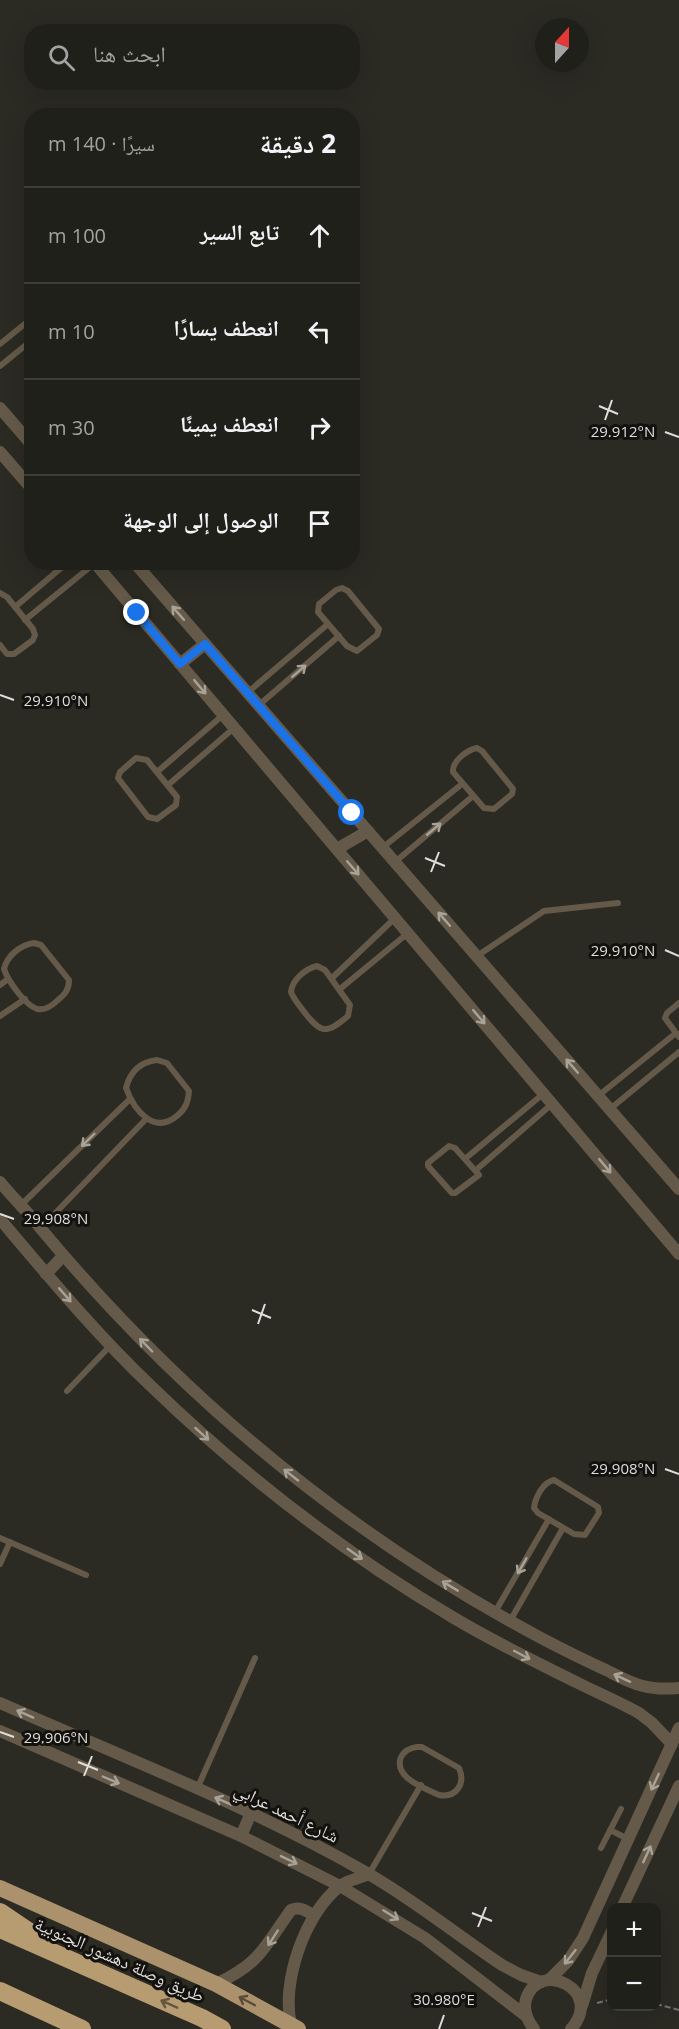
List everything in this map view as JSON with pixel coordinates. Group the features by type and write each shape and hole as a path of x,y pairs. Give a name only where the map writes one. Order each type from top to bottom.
{"highway":[{"path":"0,1888 216,1984 295,2027"},
{"path":"0,1912 70,1960"},
{"name":"طريق وصلة دهشور الجنوبية","path":"0,1929 202,2018 222,2029"},
{"path":"0,1991 82,2029"}],"street":[{"path":"0,408 24,436"},
{"path":"0,452 24,480"},
{"path":"100,570 679,1254"},
{"path":"141,570 679,1190"},
{"path":"180,664 205,644"},
{"path":"338,849 368,831"},
{"path":"0,1182 112,1311 162,1362 214,1411 324,1501 442,1581 566,1651 645,1687 679,1688"},
{"path":"0,1219 46,1274 150,1386 265,1488 389,1578 522,1655 639,1713 672,1744"},
{"path":"46,1274 63,1256"},
{"name":"شارع أحمد عرابي","path":"0,1703 251,1813 309,1841 369,1874 521,1976 545,1981 557,1980 571,1986 576,1992 581,2007"},
{"path":"526,2016 525,2008 529,1993 568,1961 583,1938 679,1728"},
{"path":"0,1731 241,1836 340,1886 425,1938 526,2016 534,2029"},
{"path":"624,1903 678,1791"},
{"path":"241,1836 251,1813"},
{"path":"295,2027 288,2010 290,1980 293,1966 313,1915 340,1886 352,1879 369,1874"},
{"path":"216,1984 243,1970 255,1960 264,1951 291,1910 301,1909 313,1915"},
{"path":"571,2029 580,2016 592,1973 607,1942"}],"lane":[{"path":"0,344 24,324"},
{"path":"0,366 24,346"},
{"path":"15,607 59,570"},
{"path":"25,620 86,570"},
{"path":"342,588 348,591 379,629 377,634 357,651 350,648 339,636 318,612 318,607 336,590 342,588"},
{"path":"0,593 4,594 35,632 33,640 14,654 8,654 0,645"},
{"path":"247,693 328,624"},
{"path":"258,706 339,636"},
{"path":"157,772 223,715"},
{"path":"168,785 234,728"},
{"path":"477,748 513,789 512,794 491,810 484,808 473,796 453,772 453,766 471,749 477,748"},
{"path":"140,758 147,760 157,772 177,797 177,802 159,818 153,820 148,817 118,778 120,772 140,758"},
{"path":"382,848 462,784"},
{"path":"394,862 473,796"},
{"path":"476,956 544,911 618,903"},
{"path":"332,978 396,917"},
{"path":"340,989 408,933"},
{"path":"34,943 41,945 69,980 69,987 51,1007 36,1008 8,979 4,969 8,958 22,946 34,943"},
{"path":"313,967 322,967 340,989 350,1005 348,1016 334,1028 325,1030 318,1028 292,996 291,988 294,981 313,967"},
{"path":"0,985 8,979"},
{"path":"0,1016 25,999"},
{"path":"598,1096 677,1035 665,1018 679,1003"},
{"path":"610,1110 679,1052"},
{"path":"157,1060 167,1063 189,1091 188,1102 184,1110 172,1121 163,1123 146,1119 130,1099 126,1088 131,1074 149,1061 157,1060"},
{"path":"466,1158 544,1094"},
{"path":"20,1206 130,1099"},
{"path":"476,1170 552,1104"},
{"path":"40,1228 146,1119"},
{"path":"449,1146 455,1148 476,1170 479,1173 478,1177 458,1192 452,1193 428,1166 428,1163 449,1146"},
{"path":"67,1391 110,1345"},
{"path":"550,1480 557,1481 598,1507 599,1513 585,1535 578,1535 563,1528 536,1511 534,1506 545,1484 550,1480"},
{"path":"494,1612 549,1519"},
{"path":"510,1621 563,1528"},
{"path":"0,1538 86,1575"},
{"path":"0,1564 10,1542"},
{"path":"197,1789 255,1658"},
{"path":"422,1747 455,1765 461,1773 459,1788 450,1795 439,1795 421,1785 406,1777 400,1767 403,1755 411,1748 422,1747"},
{"path":"369,1874 421,1785"},
{"path":"601,1848 621,1809"},
{"path":"610,1830 628,1839"}],"path":[{"path":"661,2005 679,2010"}],"route":[{"path":"137,613 180,664 205,644 352,813"}]}
